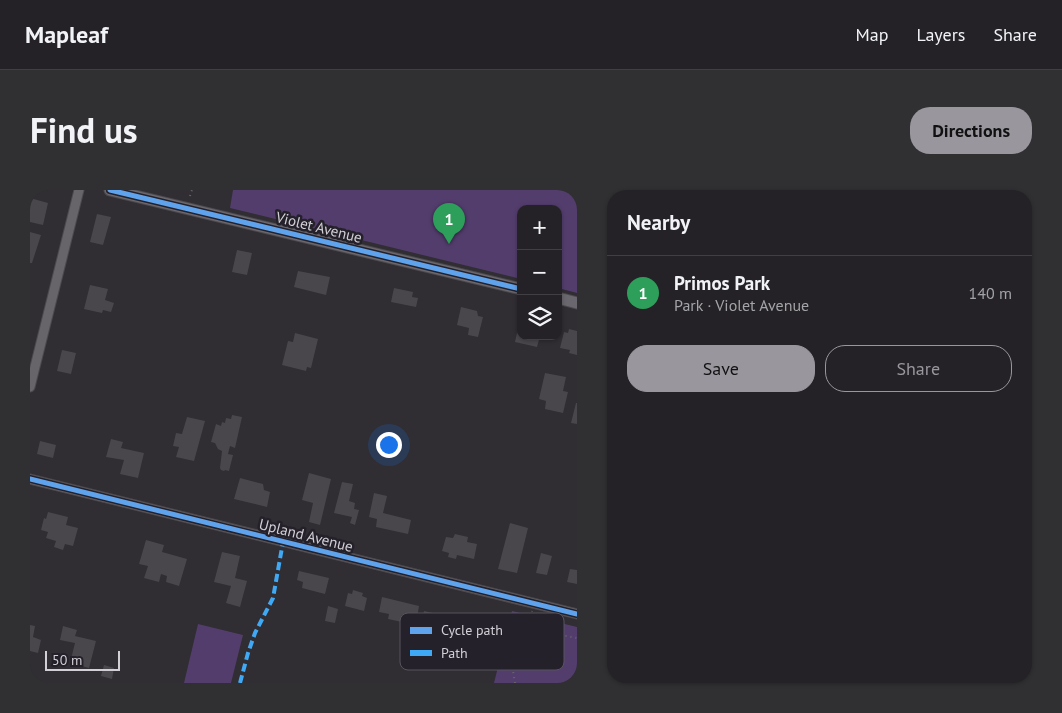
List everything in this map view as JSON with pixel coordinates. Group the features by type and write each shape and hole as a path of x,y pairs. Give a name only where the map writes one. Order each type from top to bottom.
{"street":[{"path":"30,388 78,190"},
{"name":"Violet Avenue","path":"110,190 517,288"},
{"path":"562,299 577,302"},
{"name":"Upland Avenue","path":"30,479 577,614"}],"path":[{"path":"190,196 192,190"},
{"path":"532,613 534,603"},
{"path":"564,636 577,638"},
{"path":"513,670 515,683"}],"shaded area":[{"path":"233,190 577,190 577,293 562,289 562,205 517,205 517,278 230,208"},
{"path":"198,624 243,635 231,683 184,683"},
{"path":"564,624 577,627 577,683 494,683 497,670 564,670"}],"building":[{"path":"30,198 48,203 43,225 30,222"},
{"path":"97,214 111,217 103,245 90,242"},
{"path":"30,232 41,235 32,263 30,263"},
{"path":"237,250 252,253 247,275 232,272"},
{"path":"298,271 330,277 326,295 294,287"},
{"path":"90,285 108,289 105,300 114,303 111,312 103,310 102,313 84,309"},
{"path":"394,288 413,292 412,297 418,298 416,307 391,302"},
{"path":"461,307 477,311 478,316 483,317 478,337 468,335 469,328 457,325"},
{"path":"569,329 577,331 577,355 569,353 570,350 560,348 564,332 568,333"},
{"path":"295,333 318,339 311,368 307,367 306,371 282,365 288,341 293,342"},
{"path":"517,333 517,340 539,340 537,347 515,342"},
{"path":"62,350 76,353 71,374 57,371"},
{"path":"545,373 566,377 563,391 568,392 563,413 545,409 546,401 539,399"},
{"path":"577,403 577,424 571,423"},
{"path":"232,415 242,417 235,448 230,446 228,454 233,455 229,471 224,471 220,468 222,451 218,449 215,443 211,442 216,424 221,426 222,422 225,423 226,418 231,419"},
{"path":"187,417 205,421 194,461 176,457 179,447 173,446 176,433 182,434"},
{"path":"111,439 123,442 121,448 144,453 138,478 120,474 124,460 106,457"},
{"path":"40,441 56,445 53,458 37,454"},
{"path":"309,473 331,479 320,525 309,522 313,503 302,500"},
{"path":"240,478 263,484 264,490 270,492 267,507 234,499"},
{"path":"342,482 353,484 349,501 355,503 354,509 359,510 355,525 350,523 352,517 334,513"},
{"path":"374,493 387,496 383,513 411,520 408,534 376,527 377,519 369,517"},
{"path":"48,512 68,517 66,525 78,528 73,546 65,544 63,550 54,547 56,541 46,538 48,532 41,530 44,518 46,519"},
{"path":"510,523 528,528 517,573 498,569"},
{"path":"455,534 468,537 467,542 477,544 474,559 457,555 456,559 448,557 449,553 442,551 446,537 453,538"},
{"path":"146,540 164,545 162,552 187,559 179,586 166,582 167,576 161,574 159,582 144,578 148,566 139,564"},
{"path":"222,552 240,556 235,578 247,581 240,607 226,603 231,586 214,582"},
{"path":"541,553 552,556 547,575 536,573"},
{"path":"570,569 577,570 577,584 567,582"},
{"path":"299,571 329,578 325,594 302,588 303,582 297,580"},
{"path":"353,590 363,593 362,596 367,598 364,611 345,606 348,593 352,594"},
{"path":"382,597 419,606 418,613 400,613 400,622 388,619 389,614 379,612"},
{"path":"328,606 338,609 335,623 325,621"},
{"path":"30,625 35,626 33,637 41,640 38,653 30,651"},
{"path":"63,626 77,630 75,636 96,641 89,668 70,663 75,643 60,640"},
{"path":"104,665 114,668 112,679 101,676"}],"waterway":[{"path":"567,190 577,193"}],"marked path":[{"path":"240,683 255,633 273,598 283,542"}],"cycle path":[{"path":"110,190 517,288"},
{"path":"30,479 577,614"}],"place":[{"name":"Primos Park","path":"449,244"}]}
